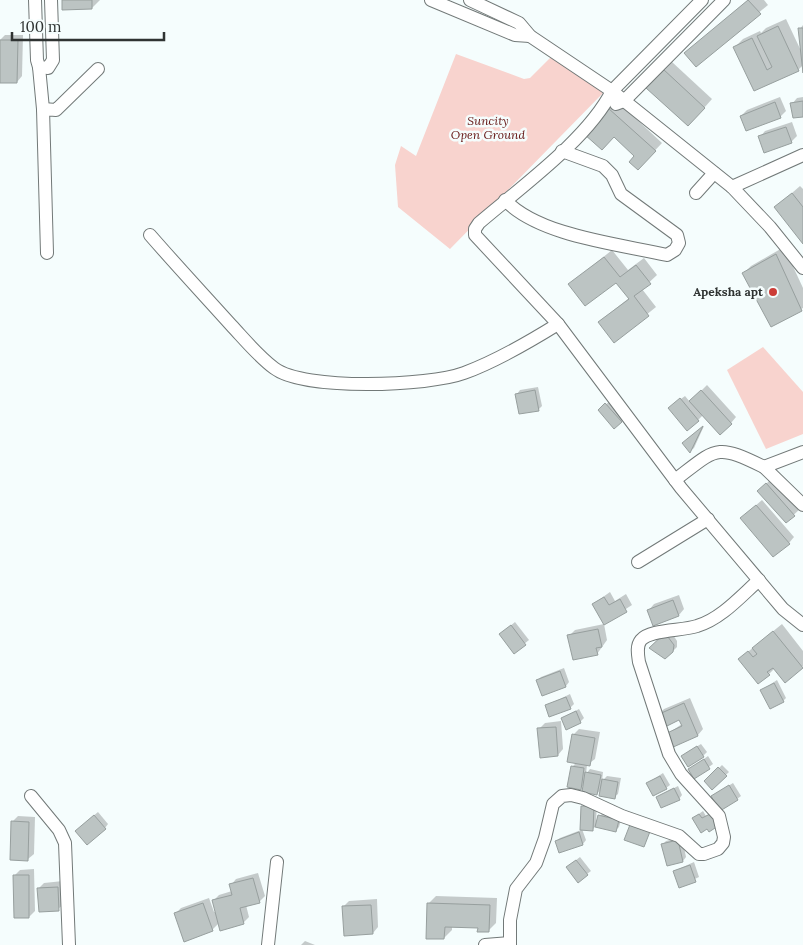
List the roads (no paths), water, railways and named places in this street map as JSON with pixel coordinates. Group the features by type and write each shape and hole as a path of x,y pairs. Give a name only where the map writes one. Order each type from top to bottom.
{"street":[{"path":"35,0 37,60 43,109 47,253"},
{"path":"39,67 48,68 53,60 51,0"},
{"path":"431,0 515,35 530,36"},
{"path":"470,0 519,23 540,44 612,91 732,187 770,227 803,268"},
{"path":"702,0 612,91 602,110 562,151 480,223 476,229 476,235 558,324 675,480 783,609 803,625"},
{"path":"602,110 624,101 724,0"},
{"path":"43,109 56,110 98,69"},
{"path":"505,200 514,209 553,230 666,255 675,250 679,243 677,235 621,194 612,175 603,166 562,151"},
{"path":"732,187 803,155"},
{"path":"696,193 714,173"},
{"path":"150,235 255,351 275,369 289,376 322,382 394,383 433,380 462,374 486,364 558,324"},
{"path":"675,480 716,452 735,453 764,467 803,505"},
{"path":"764,467 803,452"},
{"path":"638,562 708,519"},
{"path":"485,945 510,944 510,920 516,889 536,863 546,838 553,804 562,796 571,795 583,798 622,816 680,836 699,854 718,849 723,843 724,837 719,816 681,774 669,754 639,662 637,648 640,640 647,635 706,623 759,580"},
{"path":"31,796 59,830 65,843 70,945"},
{"path":"268,945 277,862"}],"place":[{"name":"Apeksha apt","path":"773,292"}],"park label":[{"name":"Suncity Open Ground","path":"488,128"}]}
